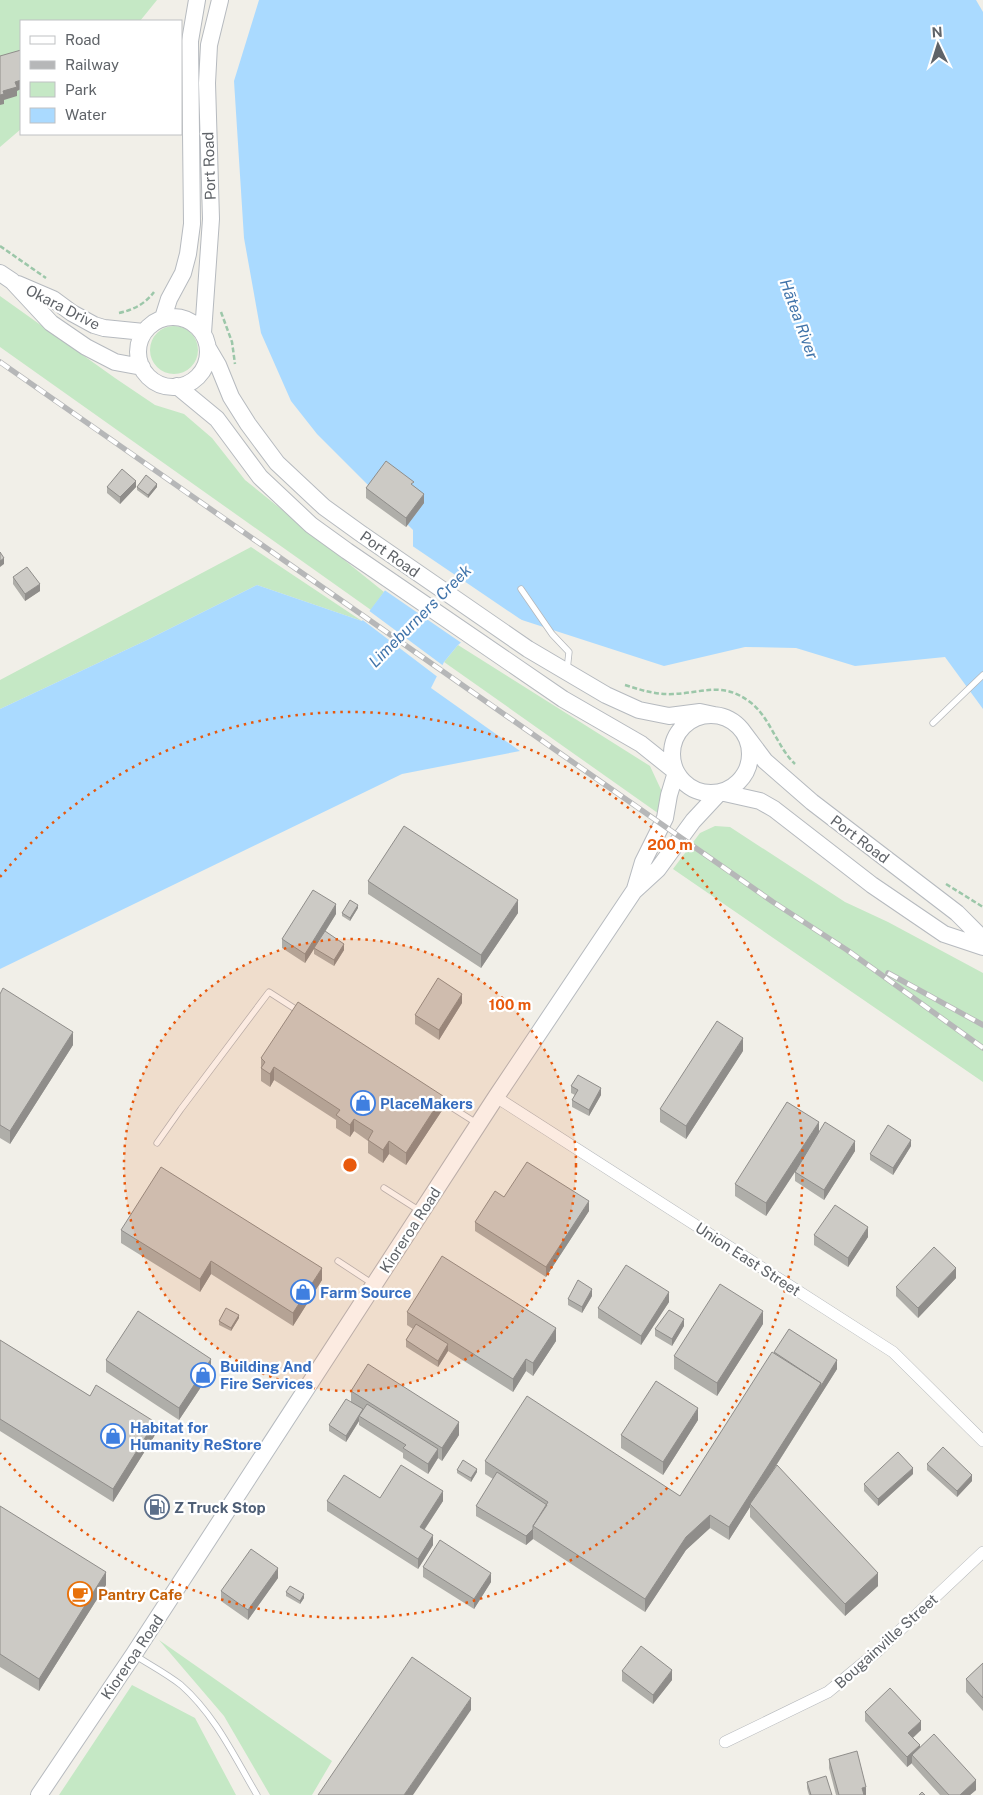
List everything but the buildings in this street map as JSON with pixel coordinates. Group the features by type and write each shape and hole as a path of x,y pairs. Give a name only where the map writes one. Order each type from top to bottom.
{"main road":[{"name":"Port Road","path":"163,318 169,298 182,273 188,254 192,224 190,42 197,0"},
{"name":"Port Road","path":"220,0 209,45 207,83 211,219 206,340 231,397 277,463 324,507 360,534 528,649 606,695 639,710 670,716 700,712 731,721 744,733 765,762 812,802 957,912 983,939"},
{"name":"Okara Drive","path":"6,277 53,299 94,326 144,332"},
{"name":"Okara Drive","path":"6,277 51,323 86,347 115,362 142,367"},
{"path":"163,318 186,319 195,324 206,340 208,357 201,374 194,380 177,386 160,384 146,374 142,367 138,349 144,332 156,321 163,318"},
{"name":"Port Road","path":"177,386 217,419 260,476 311,524 347,552 563,699 641,744 676,772 684,782 695,789 707,792 720,792 760,801 774,809 872,885 944,934 983,947"},
{"path":"676,772 672,761 675,737 682,727 691,720 702,716 714,715"},
{"path":"720,792 732,787 741,779 747,768 750,756 749,744 744,733"},
{"name":"Kioreroa Road","path":"634,891 642,862 665,818 676,772"},
{"name":"Kioreroa Road","path":"39,1795 134,1654 496,1097 634,891 658,869 693,821 720,792"}],"street":[{"name":"Union East Street","path":"496,1097 893,1352 983,1441"},
{"name":"Bougainville Street","path":"725,1742 828,1692 879,1650 983,1552"}],"lane":[{"path":"521,589 552,634 569,652 566,672"},
{"path":"933,723 983,675"},
{"path":"157,1143 181,1108 269,992 303,1013"},
{"path":"428,1093 478,1125"},
{"path":"384,1188 422,1212"},
{"path":"338,1261 374,1286"},
{"path":"134,1654 178,1683 201,1706 222,1734 257,1795"}],"path":[{"path":"0,246 53,283"},
{"path":"111,313 132,310 148,299 158,287"},
{"path":"220,310 232,342 236,369"}],"green space":[{"path":"0,0 157,0 141,20 20,20 20,130 0,147"},
{"path":"0,296 155,405 184,414 212,438 245,480 384,592 371,610 0,347"},
{"path":"169,326 179,326 188,330 194,336 197,341 197,359 188,370 179,374 169,374 160,370 154,364 150,355 150,345 154,336 160,330"},
{"path":"251,547 362,621 257,585 147,640 0,709 0,680"},
{"path":"458,645 650,766 663,794 662,816 444,662"},
{"path":"715,826 730,827 845,902 888,922 983,973 983,1082 673,869 700,833"},
{"path":"159,1640 332,1761 312,1795 270,1795 224,1716"},
{"path":"132,1685 195,1718 236,1795 59,1795"}],"water":[{"path":"259,0 976,0 983,12 983,709 945,657 855,666 796,648 745,647 664,666 497,612 458,645 444,662 431,688 520,751 402,774 0,969 0,709 147,640 257,585 362,621 413,553 413,530 317,434 291,401 261,333 244,238 234,81"}],"pier":[{"path":"411,545 526,623 498,614 463,644 383,589 411,552"},
{"path":"368,610 445,667 439,678 360,618"}],"railway":[{"path":"0,362 773,902 847,950 983,1048"},
{"path":"888,973 983,1025"}],"place":[{"name":"PlaceMakers","path":"363,1103"},
{"name":"Farm Source","path":"303,1292"},
{"name":"Building And Fire Services","path":"203,1375"},
{"name":"Habitat for Humanity ReStore","path":"113,1436"},
{"name":"Z Truck Stop","path":"157,1507"},
{"name":"Pantry Cafe","path":"80,1594"}],"water label":[{"name":"Hātea River","path":"799,319"},
{"name":"Limeburners Creek","path":"420,616"}]}
